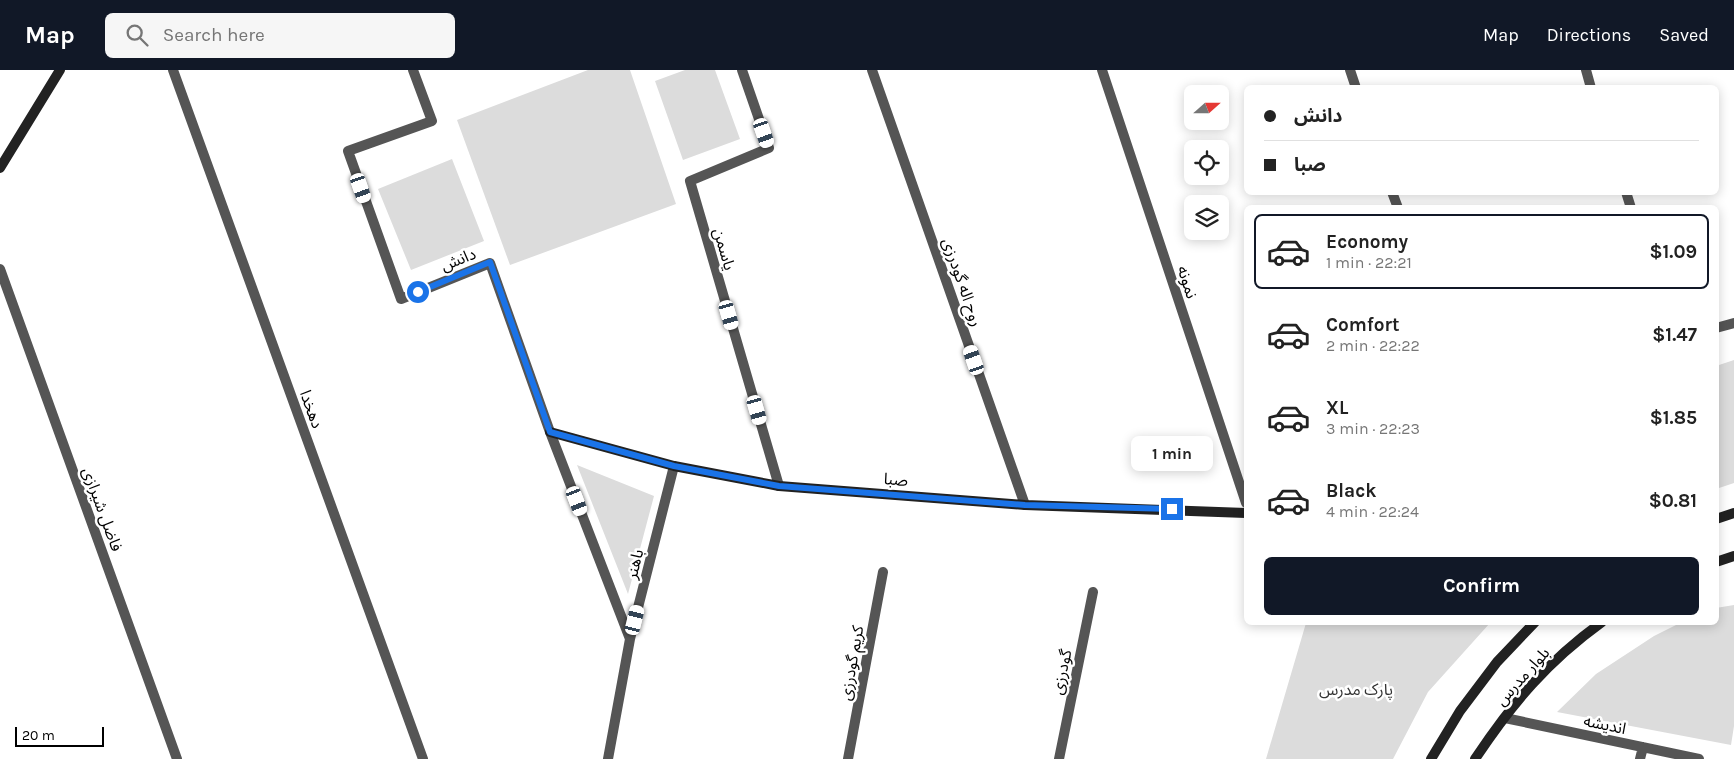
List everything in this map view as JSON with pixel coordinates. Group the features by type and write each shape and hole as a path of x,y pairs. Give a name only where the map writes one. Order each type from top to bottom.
{"street":[{"path":"0,168 60,70"},
{"name":"دهخدا","path":"173,70 423,759"},
{"name":"دانش","path":"413,70 432,121 348,151 400,300 490,262 550,432 630,639"},
{"name":"یاسمن","path":"742,70 769,148 690,181 779,486"},
{"name":"روح اله گودرزی","path":"872,70 1025,505"},
{"name":"نمونه","path":"1102,70 1244,497"},
{"path":"1350,70 1355,85"},
{"path":"1586,70 1590,85"},
{"name":"فاضل شیرازی","path":"0,269 177,759"},
{"path":"1719,327 1734,323"},
{"name":"صبا","path":"550,432 674,466 779,486 1025,505 1244,513"},
{"name":"باهنر","path":"608,759 630,639 674,466"},
{"path":"1719,518 1734,513"},
{"path":"1719,561 1734,556"},
{"name":"کریم گودرزی","path":"848,759 883,572"},
{"name":"گودرزی","path":"1059,759 1093,592"},
{"name":"بلوار مدرس","path":"1431,759 1465,704 1497,662 1532,625"},
{"name":"بلوار مدرس","path":"1476,759 1524,692 1547,667 1598,625"},
{"name":"اندیشه","path":"1504,718 1699,759"},
{"path":"1640,759 1644,747"}],"green space":[{"path":"588,70 630,70 676,204 510,265 457,120"},
{"path":"685,70 715,70 740,139 683,160 655,81"},
{"path":"452,159 484,241 411,270 378,189"},
{"path":"1734,360 1734,483 1719,488 1719,365"},
{"path":"577,465 654,496 628,594"},
{"path":"1734,605 1734,726 1731,745 1557,712 1596,674 1654,636 1676,625 1719,625 1719,608"},
{"name":"پارک مدرس","path":"1305,625 1488,625 1428,692 1393,759 1266,759"}],"route":[{"path":"418,292 490,262 550,432 674,466 779,486 1025,505 1172,509"}]}
